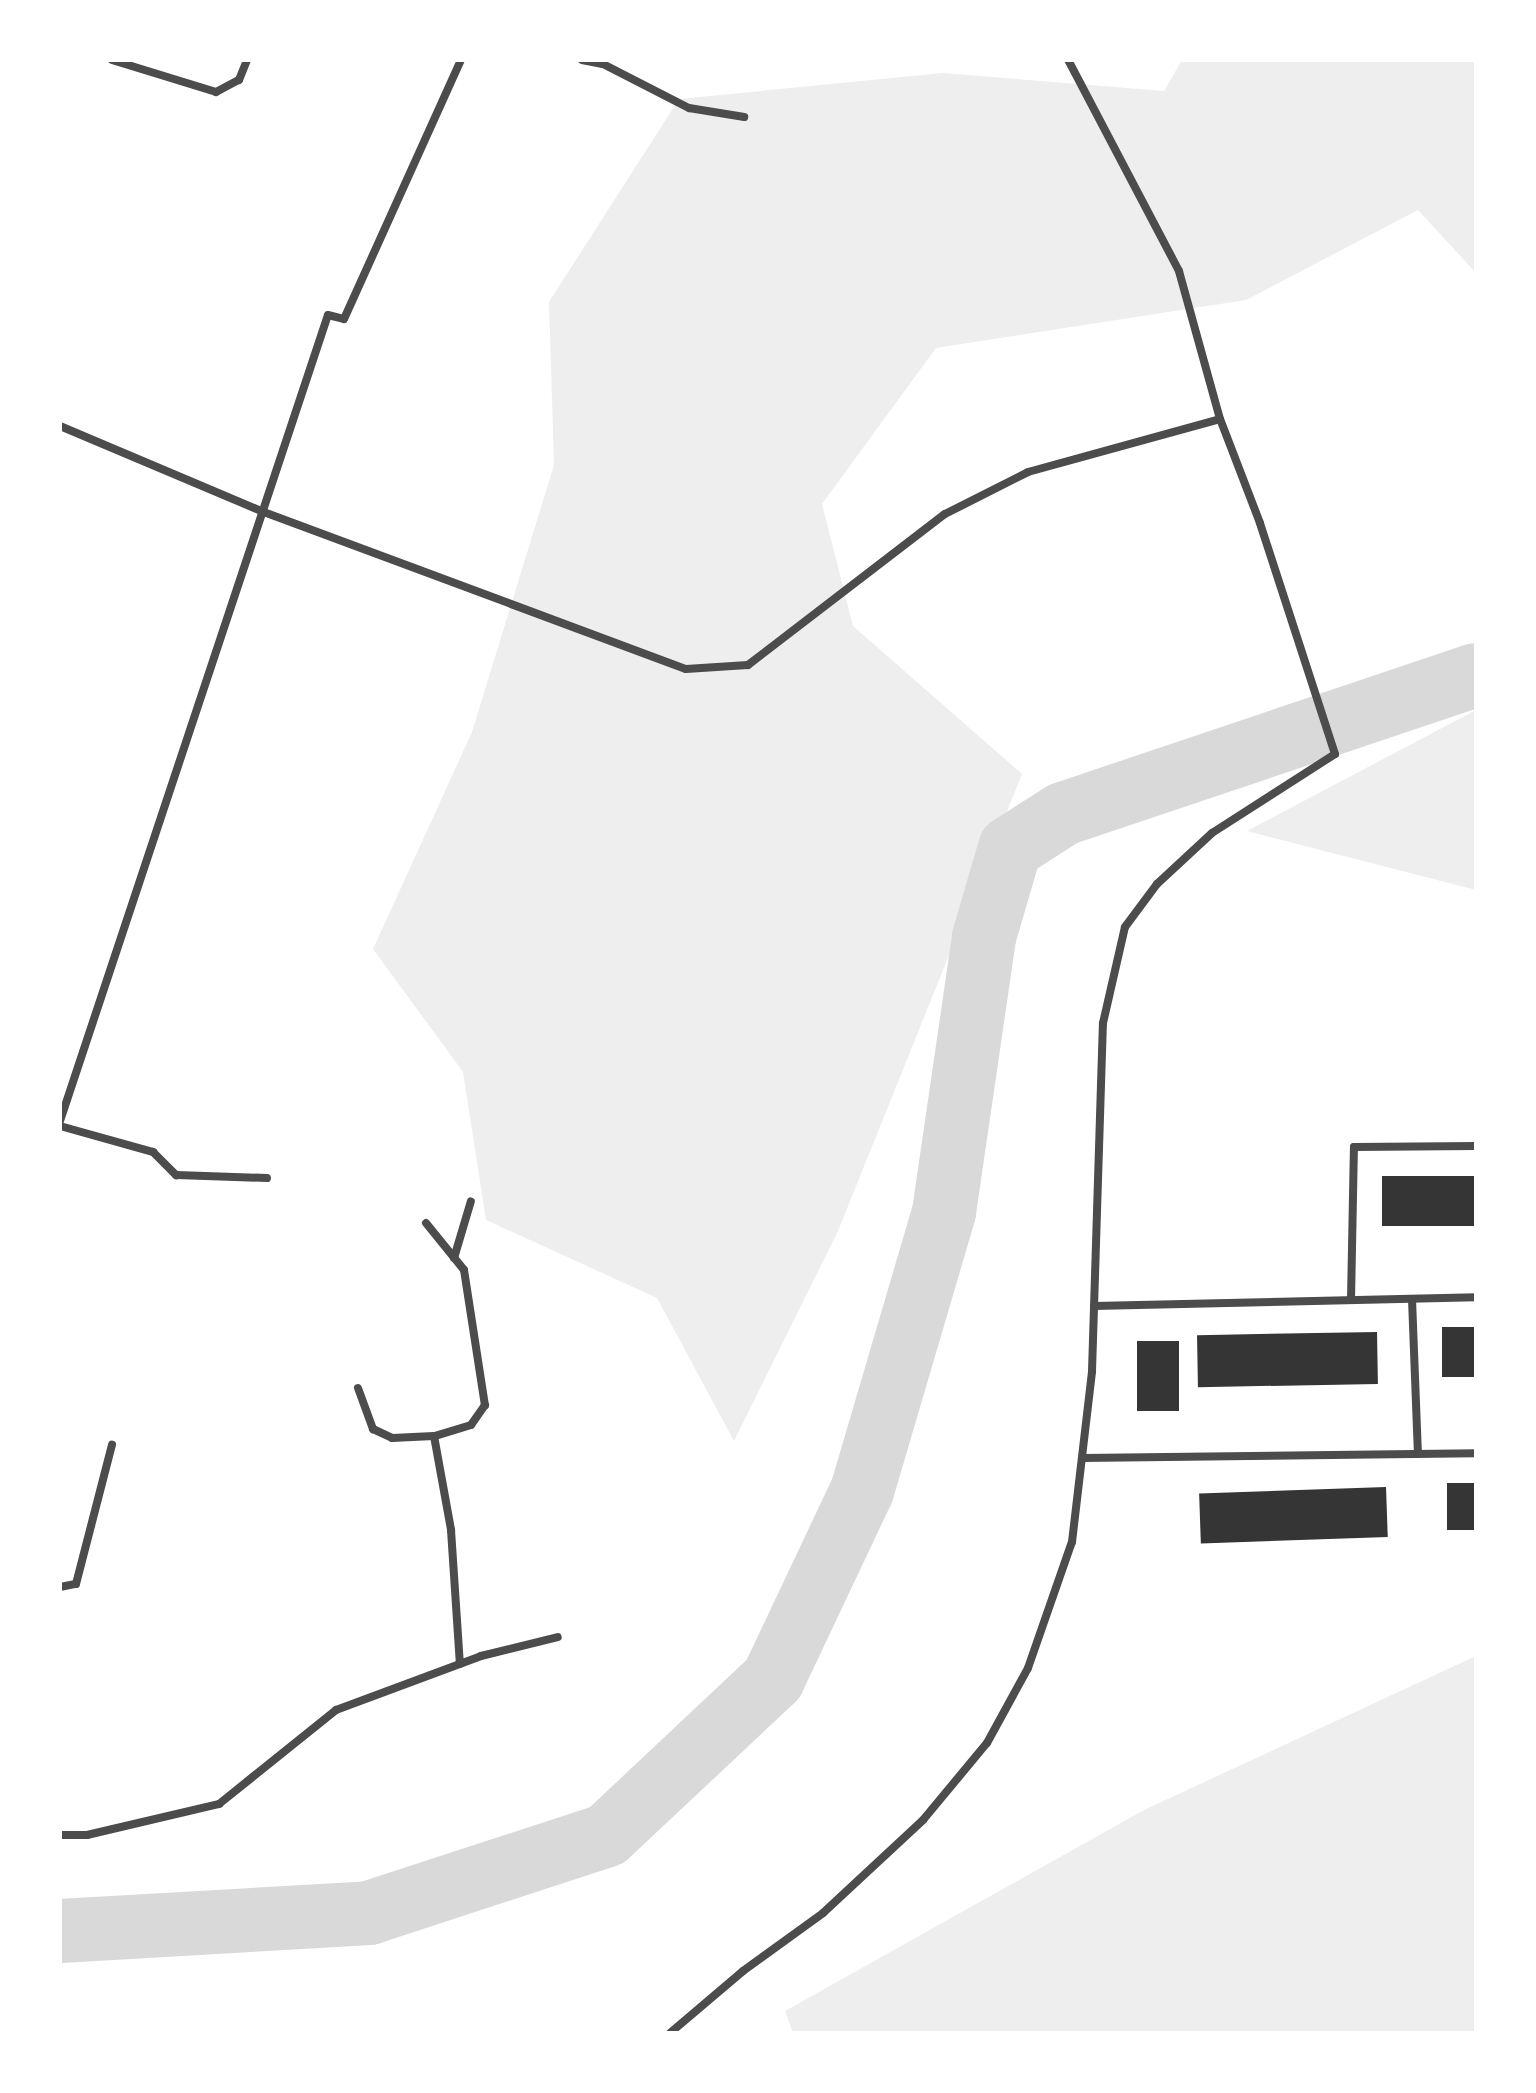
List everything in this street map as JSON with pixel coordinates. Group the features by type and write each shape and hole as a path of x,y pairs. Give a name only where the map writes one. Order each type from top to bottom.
{"street":[{"path":"112,60 216,92 239,80 247,60"},
{"path":"267,1178 176,1175 153,1152 60,1123 328,315 344,319 461,60"},
{"path":"582,60 603,64 689,108 744,117"},
{"path":"670,2033 743,1971 823,1913 923,1820 987,1743 1028,1668 1072,1542 1092,1371 1103,1023 1125,927 1157,884 1212,833 1335,754 1260,523 1220,419 1179,271 1068,60"},
{"path":"60,426 261,511 686,669 748,665 945,514 1028,472 1220,419"},
{"path":"1351,1300 1354,1147 1476,1146"},
{"path":"454,1258 471,1201"},
{"path":"358,1388 373,1429 392,1438 434,1436 471,1425 485,1405 464,1270 426,1223"},
{"path":"1094,1306 1476,1297"},
{"path":"1412,1299 1418,1454"},
{"path":"434,1436 451,1530 460,1664"},
{"path":"60,1587 76,1584 112,1445"},
{"path":"1082,1458 1476,1453"},
{"path":"60,1835 87,1835 219,1804 336,1710 460,1664 558,1637"}],"shaded area":[{"path":"1182,60 1476,60 1476,273 1418,210 1246,300 936,348 822,504 853,626 1022,774 838,1231 734,1441 657,1298 486,1220 463,1072 373,949 472,732 554,465 549,302 679,99 943,73 1164,91"},
{"path":"1476,710 1476,890 1247,831"},
{"path":"1476,1656 1476,2033 793,2033 785,2011 1144,1810"}],"building":[{"path":"1382,1176 1476,1176 1476,1226 1382,1226"},
{"path":"1442,1327 1476,1327 1476,1377 1442,1377"},
{"path":"1377,1332 1378,1384 1198,1387 1197,1335"},
{"path":"1137,1341 1179,1341 1179,1411 1137,1411"},
{"path":"1447,1483 1476,1483 1476,1530 1447,1530"},
{"path":"1386,1487 1388,1537 1201,1543 1199,1494"}],"waterway":[{"path":"60,1931 369,1913 607,1835 773,1679 862,1491 944,1212 984,937 1010,848 1063,814 1476,675"}]}
